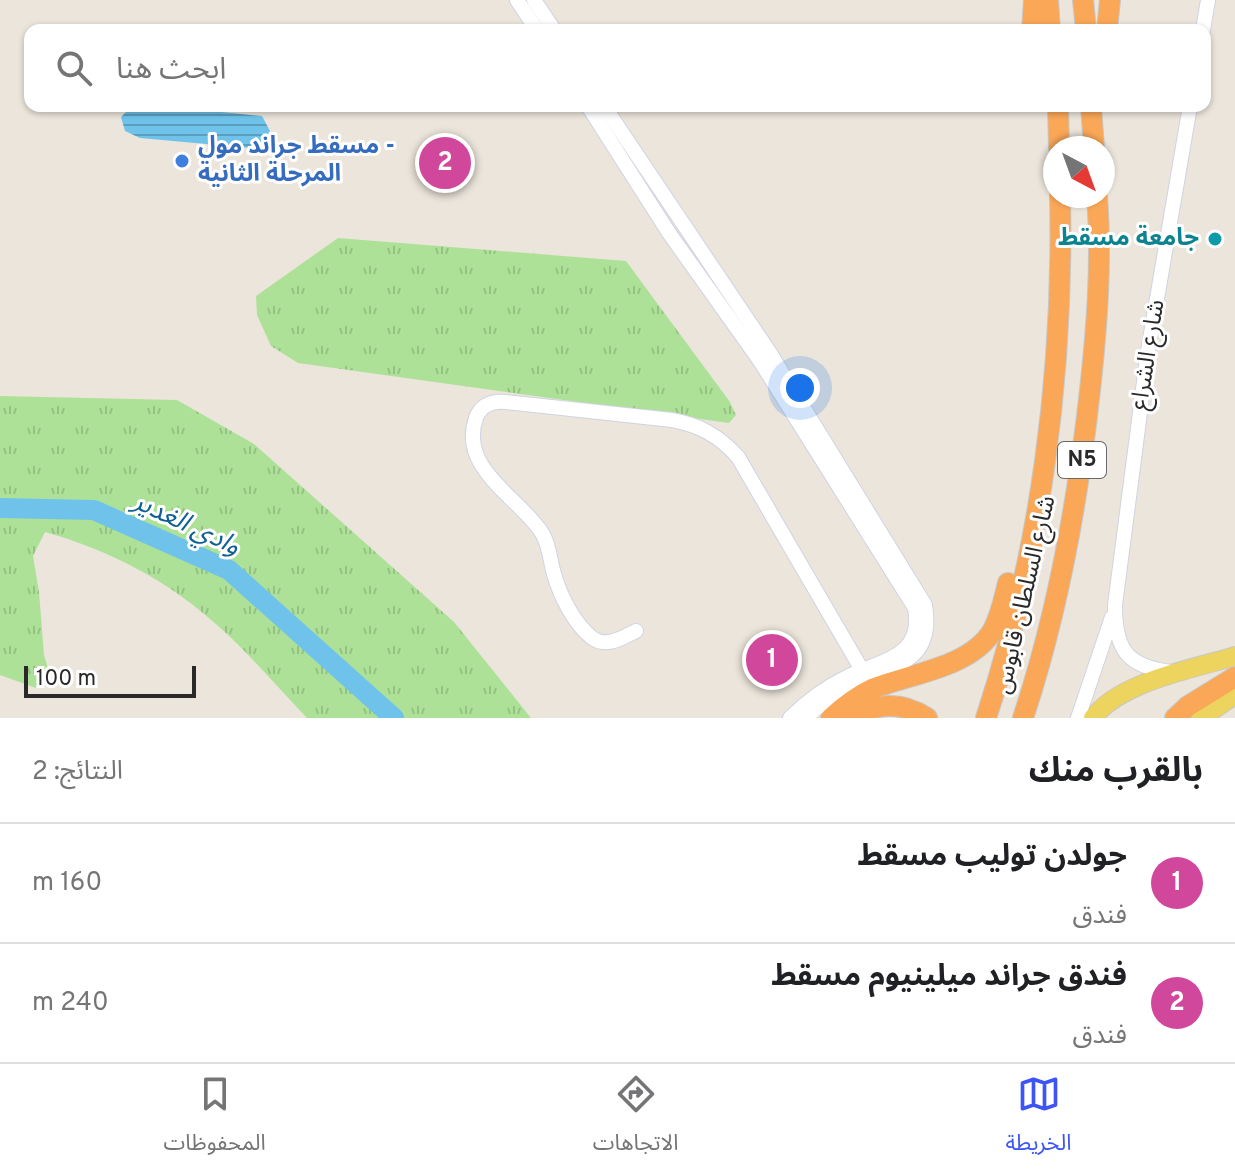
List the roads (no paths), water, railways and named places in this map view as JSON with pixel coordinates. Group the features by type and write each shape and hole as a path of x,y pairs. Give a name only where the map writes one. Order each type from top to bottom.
{"highway":[{"path":"1032,24 1034,0"},
{"path":"1048,0 1050,24"},
{"path":"1083,0 1085,24"},
{"path":"1108,24 1110,0"},
{"path":"1058,112 1059,136"},
{"path":"1091,112 1093,136"},
{"path":"1102,136 1103,112"},
{"name":"شارع السلطان قابوس","path":"986,718 1008,644 1031,540 1052,404 1060,208"},
{"name":"شارع السلطان قابوس","path":"1023,718 1067,550 1082,464 1098,312 1098,208"},
{"path":"831,718 871,690 952,662 991,633 1012,571 1052,404"},
{"path":"1175,718 1188,706 1235,677"},
{"path":"848,718 866,709 897,705 927,718"}],"main road":[{"path":"1093,718 1106,703 1123,691 1235,656"},
{"path":"1201,718 1235,695"}],"street":[{"path":"517,0 533,24"},
{"path":"534,0 550,24"},
{"path":"1204,24 1208,0"},
{"path":"592,112 669,233 760,361 912,600 916,624 908,645 891,659 862,670 819,693 790,718"},
{"path":"608,112 770,353 925,605 925,634 911,658 896,668 838,693 805,718"},
{"name":"شارع الشراع","path":"1181,673 1145,667 1132,661 1123,650 1115,627 1115,605 1148,351 1189,112"},
{"path":"636,631 611,642 601,642 591,637 571,612 553,573 545,537 496,483 476,453 473,432 476,419 484,407 498,401 672,420 709,431 725,442 738,457 862,670"},
{"name":"شارع الشراع","path":"1078,718 1115,605"}],"water":[{"path":"126,112 222,112 262,116 270,131 266,141 250,148 140,138 125,131 121,117"}],"waterway":[{"name":"وادي الغدير","path":"0,508 94,510 229,570 394,718"}],"place":[{"name":"مسقط جراند مول - المرحلة الثانية","path":"182,161"},
{"name":"فندق جراند ميلينيوم مسقط","path":"445,163"},
{"name":"جامعة مسقط","path":"1215,239"},
{"name":"جولدن توليب مسقط","path":"772,660"}]}
